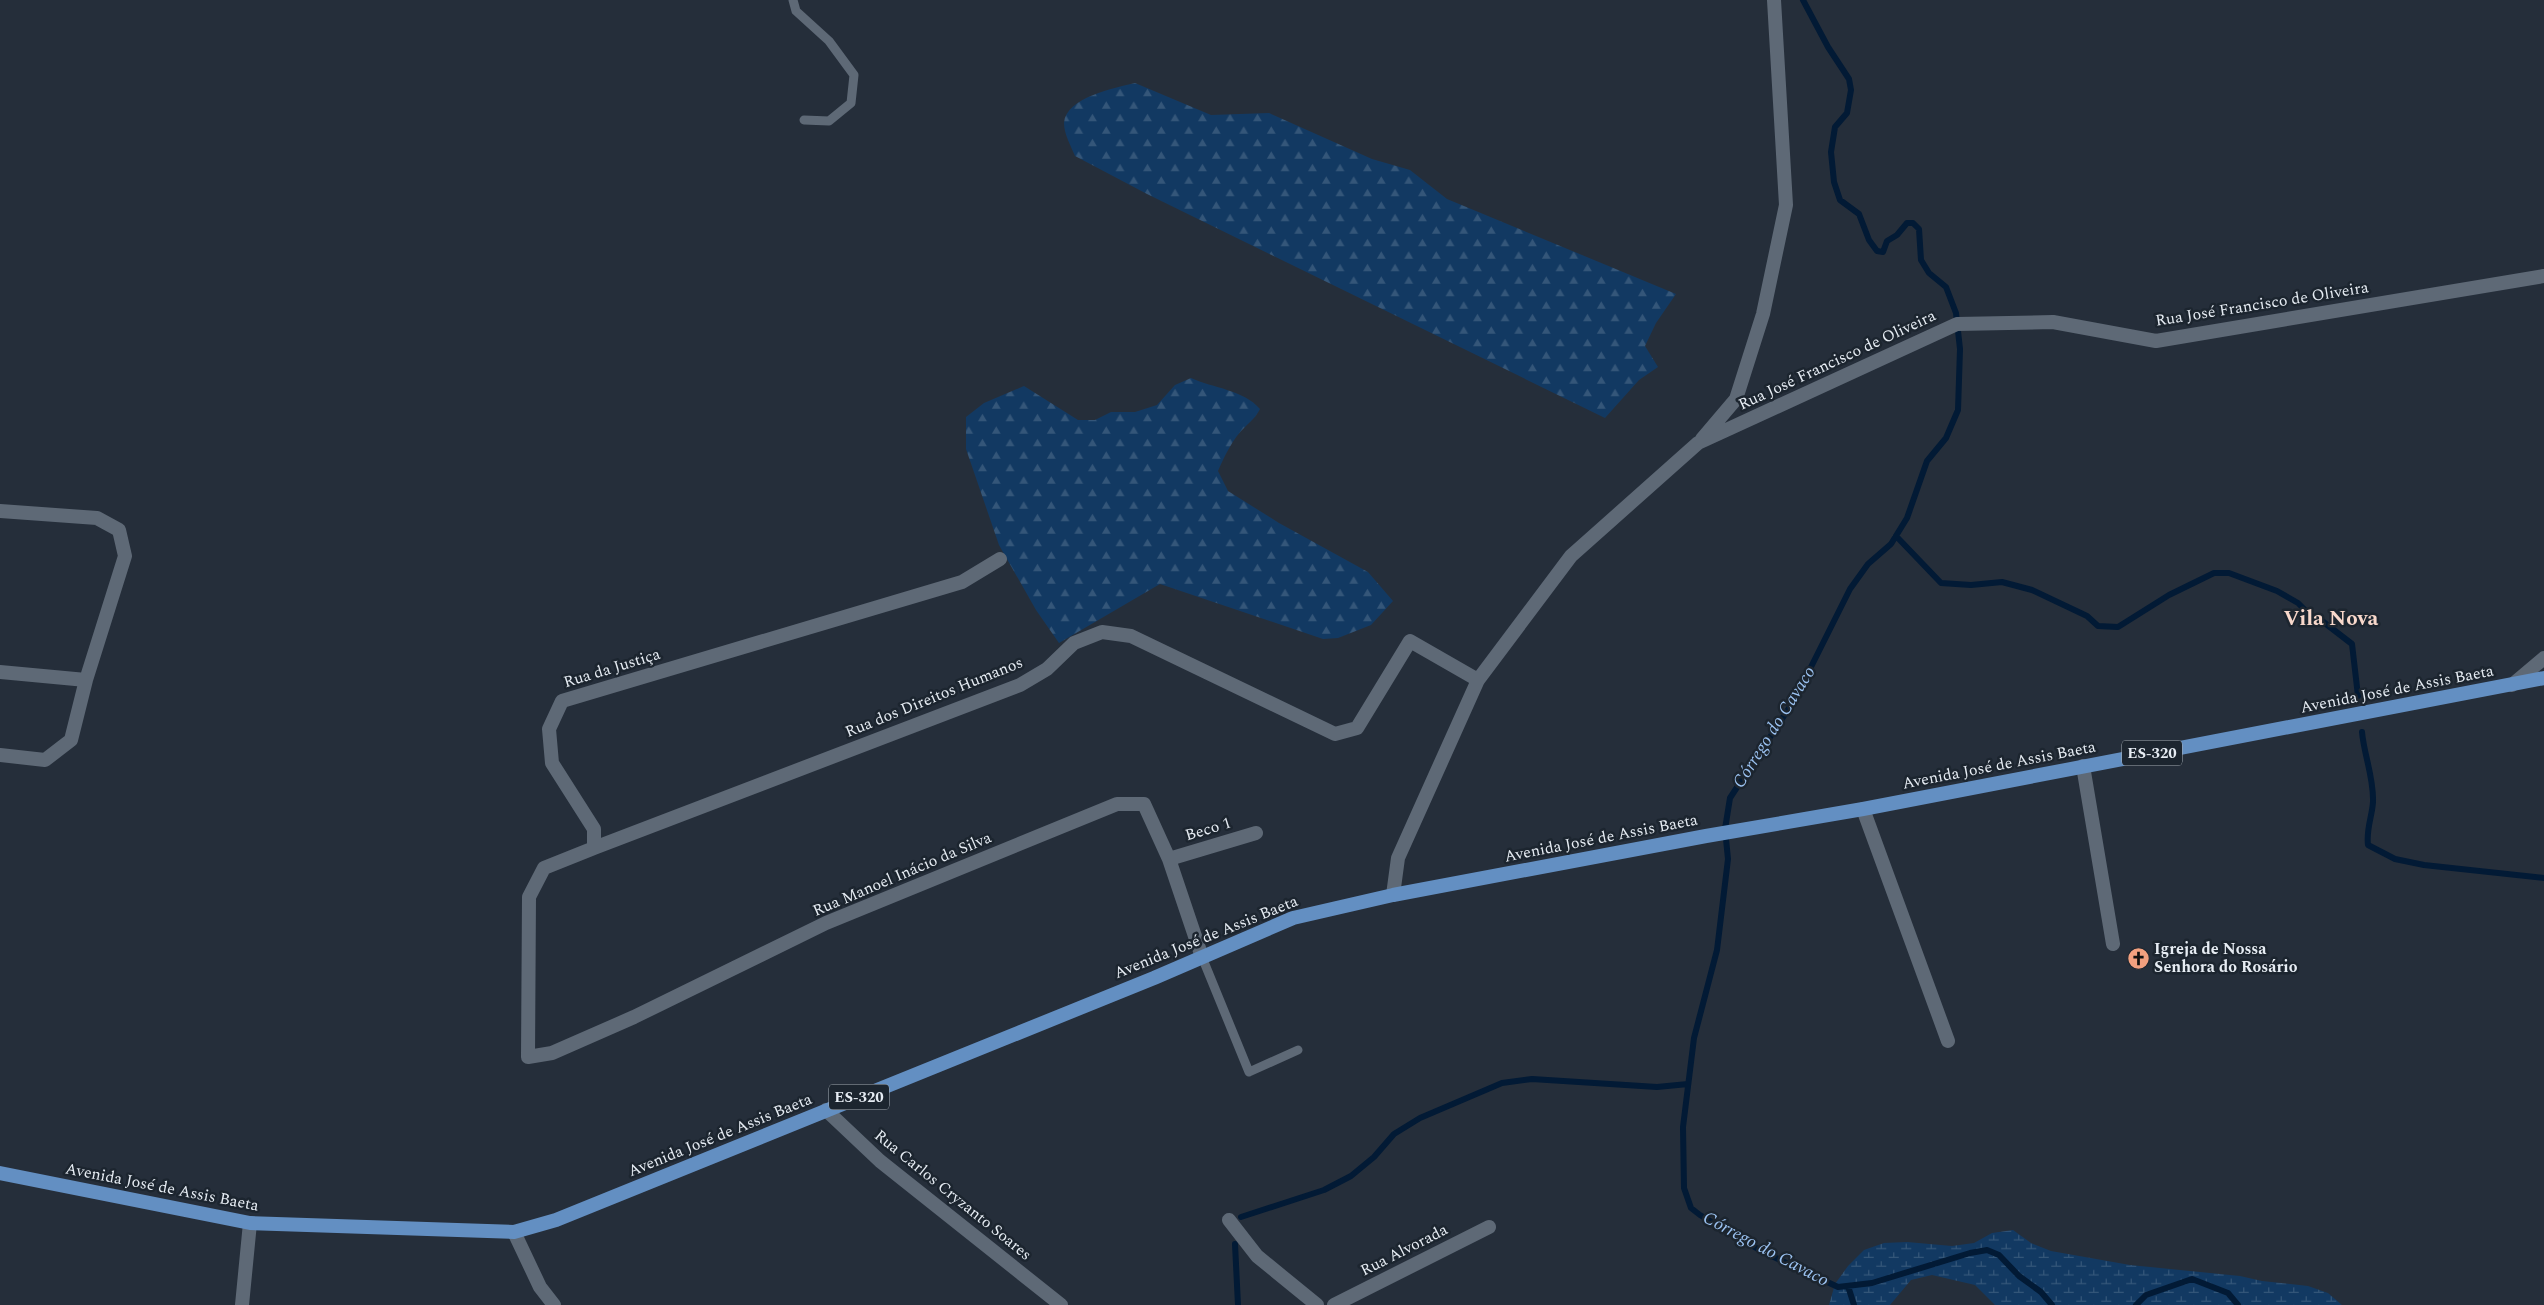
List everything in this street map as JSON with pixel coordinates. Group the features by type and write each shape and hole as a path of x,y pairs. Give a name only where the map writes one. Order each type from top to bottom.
{"main road":[{"name":"Avenida José de Assis Baeta","path":"0,1174 250,1223 514,1232 556,1220 1294,918 1392,895 1706,836 1863,809 2544,678"}],"street":[{"path":"1698,443 1736,399 1763,314 1786,205 1774,0"},
{"name":"Rua José Francisco de Oliveira","path":"1392,895 1398,858 1478,680 1571,556 1698,443 1957,324 2053,322 2156,341 2544,276"},
{"path":"0,511 97,518 119,530 125,556 86,680 71,740 44,760 0,755"},
{"name":"Rua da Justiça","path":"594,848 594,829 552,763 550,728 562,701 962,582 1000,559"},
{"name":"Rua dos Direitos Humanos","path":"594,848 1020,685 1047,669 1074,642 1102,632 1131,636 1335,734 1357,728 1410,641 1478,680"},
{"path":"2512,685 2544,658"},
{"path":"0,672 86,680"},
{"path":"2083,766 2113,944"},
{"name":"Rua Manoel Inácio da Silva","path":"594,848 544,868 529,897 528,1057 562,1049 634,1017 826,923 1117,804 1144,804 1169,859 1202,957"},
{"path":"1863,809 1948,1041"},
{"name":"Beco 1","path":"1169,859 1256,833"},
{"name":"Rua Carlos Cryzanto Soares","path":"826,1110 880,1161 1061,1305"},
{"path":"1229,1220 1257,1256 1317,1305"},
{"path":"242,1305 250,1223"},
{"name":"Rua Alvorada","path":"1334,1305 1489,1227"},
{"path":"514,1232 540,1286 554,1305"}],"lane":[{"path":"794,0 796,11 829,41 854,75 852,103 829,121 804,120"},
{"path":"1202,957 1248,1072 1298,1050"}],"green space":[{"path":"1135,83 1211,115 1269,113 1372,159 1410,170 1447,199 1676,294 1656,323 1645,346 1658,367 1639,380 1605,418 1147,194 1075,156 1064,127 1067,114 1073,106 1093,95"},
{"path":"1191,378 1237,393 1260,409 1233,442 1218,471 1228,491 1279,523 1368,572 1393,601 1371,625 1338,638 1323,639 1160,584 1059,643 1036,610 999,545 966,449 966,417 984,403 1024,386 1078,420 1095,420 1111,412 1135,412 1157,405 1175,385"},
{"path":"2013,1230 2031,1243 2051,1251 2130,1265 2240,1276 2262,1281 2308,1286 2328,1293 2342,1305 1995,1305 1975,1285 1932,1275 1911,1280 1890,1305 1829,1305 1835,1284 1848,1266 1864,1250 1884,1243 1907,1242 1952,1246 1974,1243 1992,1233"}],"waterway":[{"name":"Córrego do Cavaco","path":"1803,0 1828,47 1849,79 1851,90 1847,113 1835,127 1831,152 1834,182 1840,200 1859,214 1869,240 1877,251 1883,252 1887,241 1897,235 1907,223 1913,223 1919,229 1921,260 1929,273 1946,287 1956,313 1960,349 1958,410 1946,438 1927,461 1907,518 1891,544 1868,564 1850,589 1795,699 1730,798 1725,829 1728,859 1717,950 1694,1038 1683,1127 1684,1188 1691,1208 1700,1215 1763,1252 1838,1287 1872,1283 1970,1253 1987,1250 1999,1255 2019,1276 2041,1292 2052,1305"},
{"path":"1896,536 1941,583 1971,585 2002,582 2032,590 2087,616 2098,626 2118,627 2169,595 2214,573 2229,573 2277,591 2298,603 2312,617 2317,617 2352,644 2358,696"},
{"path":"2362,732 2373,793 2368,845 2395,859 2424,865 2544,878"},
{"path":"1241,1217 1324,1190 1351,1176 1374,1157 1394,1134 1420,1118 1502,1083 1532,1079 1657,1087 1688,1084"},
{"path":"1235,1244 1238,1305"},
{"name":"Córrego do Cavaco","path":"2136,1305 2146,1295 2192,1279 2228,1293 2238,1305"},
{"path":"1848,1286 1854,1305"}],"place":[{"name":"Igreja de Nossa Senhora do Rosário","path":"2138,958"}],"district":[{"name":"Vila Nova","path":"2331,619"}]}
